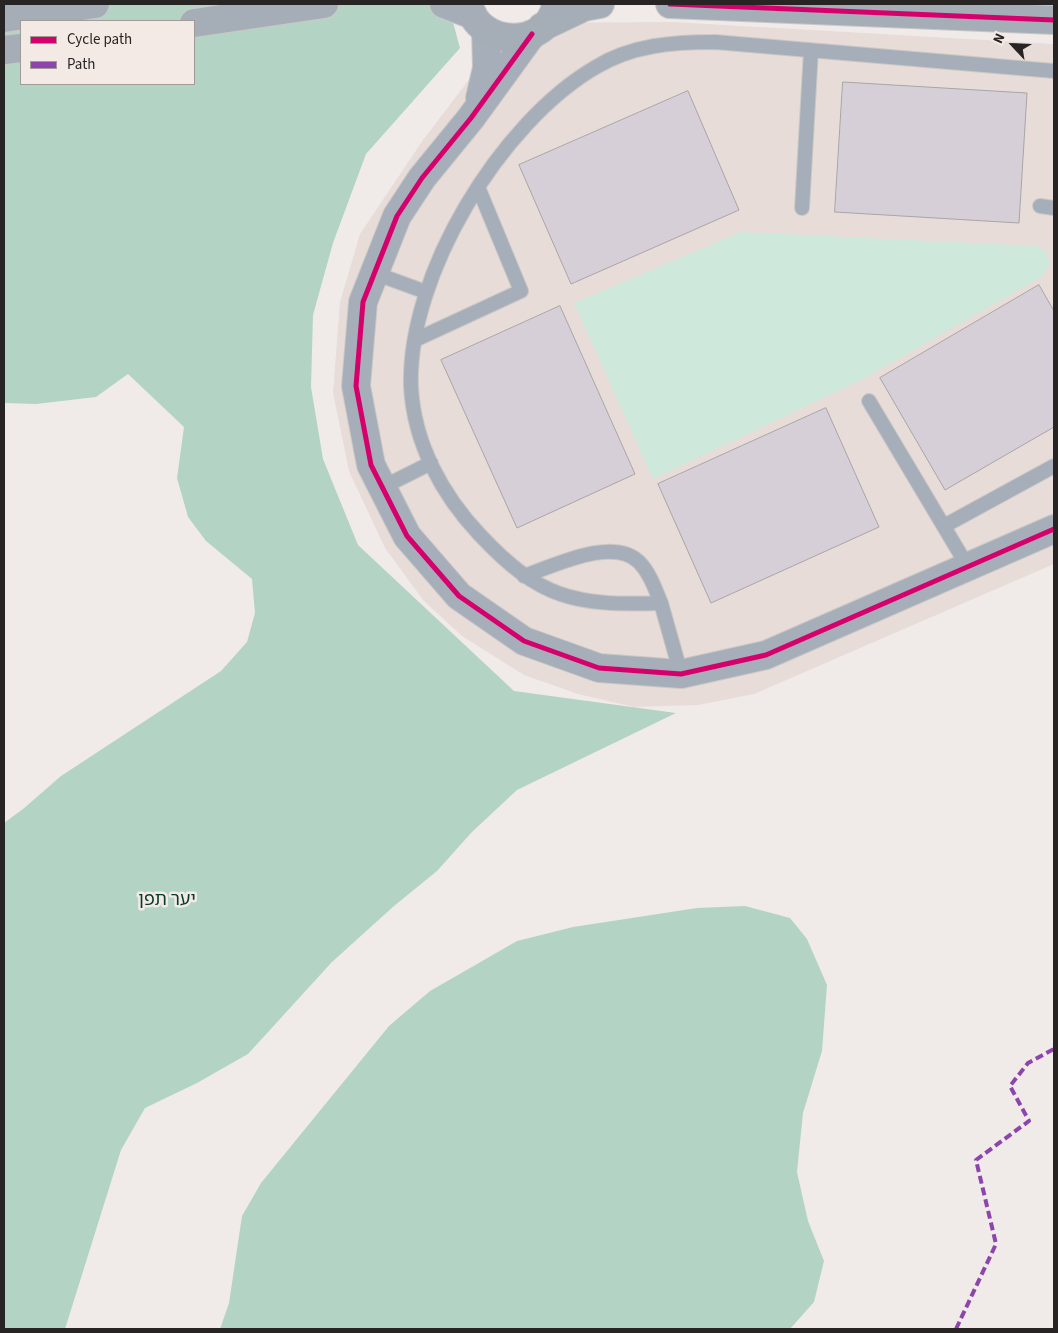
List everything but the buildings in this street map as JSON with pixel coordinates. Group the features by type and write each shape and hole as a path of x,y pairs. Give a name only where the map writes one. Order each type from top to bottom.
{"street":[{"path":"4,18 95,4"},
{"path":"195,23 324,4"},
{"path":"444,4 476,16 498,37 512,39 543,21 584,7 600,4"},
{"path":"670,4 753,5 1054,20"},
{"path":"838,4 894,12"},
{"path":"476,16 486,68 478,106"},
{"path":"543,21 422,178 397,216 363,302 356,386 371,465 407,536 459,596 524,641 599,668 681,674 766,655 1054,529"},
{"path":"4,50 20,48"}],"lane":[{"path":"661,604 617,604 584,601 549,591 524,576 496,552 471,526 451,500 430,463 415,417 412,387 415,340 426,292 447,246 478,187 508,145 534,114 564,87 597,66 633,50 672,42 706,42 1054,71"},
{"path":"802,208 811,50"},
{"path":"415,340 521,291 478,187"},
{"path":"1040,206 1054,208"},
{"path":"374,273 426,292"},
{"path":"868,401 968,567"},
{"path":"383,487 430,463"},
{"path":"944,526 1054,466"},
{"path":"524,576 592,554 616,551 626,554 640,563 650,578 661,604 681,674"}],"shaded area":[{"path":"673,22 1054,44 1054,564 754,694 698,705 634,707 578,694 524,675 462,636 424,601 385,548 349,471 333,393 340,302 360,234 423,140 487,56 505,23"}],"green space":[{"name":"יער תפן","path":"4,4 448,4 460,48 366,154 333,243 313,315 311,387 323,459 358,545 514,691 676,713 517,790 472,832 437,871 394,906 332,962 248,1054 197,1083 145,1108 121,1150 65,1329 4,1329 4,823 61,776 221,671 247,642 255,613 252,579 206,541 188,517 177,478 184,427 128,374 96,397 36,404 4,403"},
{"path":"741,232 1037,246 1046,251 1050,264 1041,277 865,378 653,479 574,303"},
{"path":"745,906 790,918 807,939 827,985 822,1051 803,1113 797,1172 808,1221 824,1261 814,1302 790,1329 220,1329 229,1303 242,1216 261,1183 389,1026 430,991 517,941 573,927 697,908"}],"marked path":[{"path":"956,1329 996,1244 976,1160 1029,1121 1010,1086 1028,1063 1054,1049"}],"cycle path":[{"path":"670,4 1054,20"},
{"path":"532,34 471,118 422,178 397,216 363,302 356,386 371,465 407,536 459,596 524,641 599,668 681,674 766,655 1054,529"}]}
